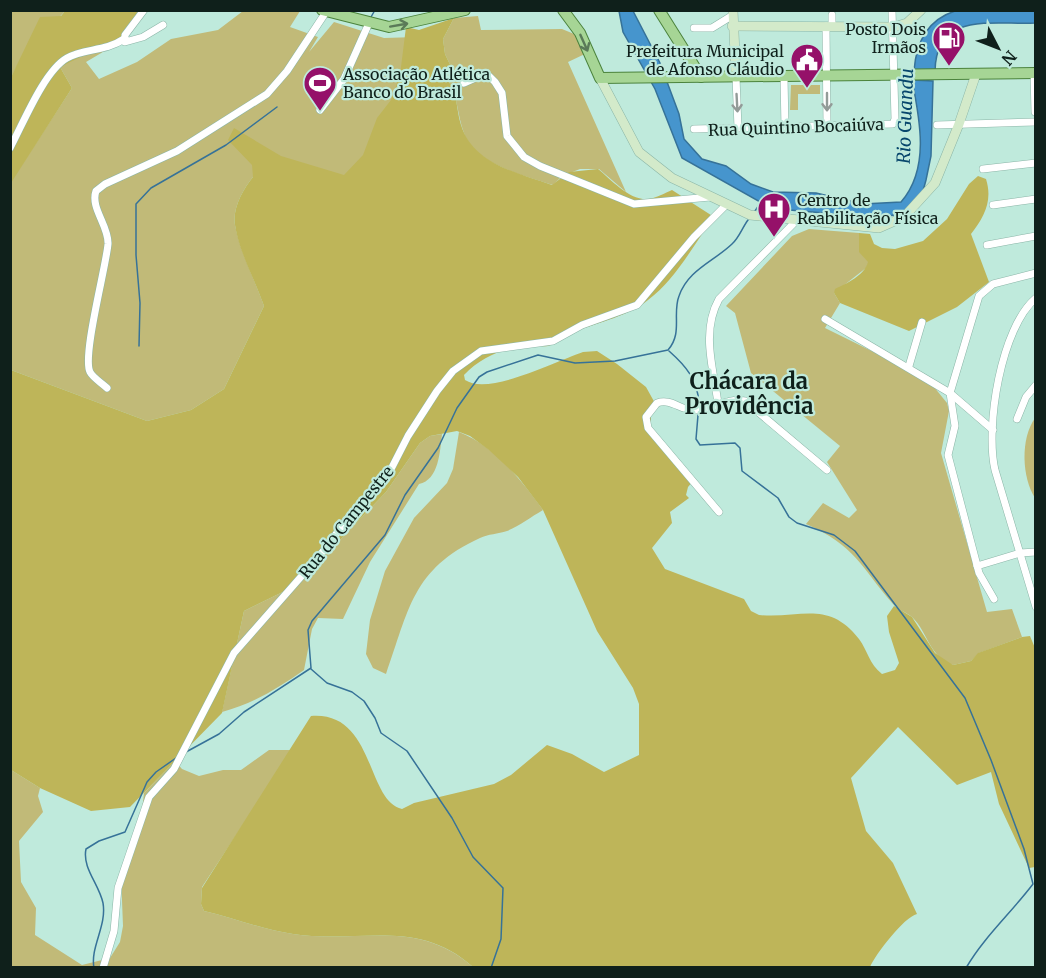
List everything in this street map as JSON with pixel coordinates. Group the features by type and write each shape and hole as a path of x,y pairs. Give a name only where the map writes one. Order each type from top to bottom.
{"main road":[{"path":"324,11 369,23 399,26 465,10"},
{"path":"563,10 580,33 600,78 1035,73"},
{"path":"659,10 701,77"}],"street":[{"path":"10,148 55,69 67,58 108,48 124,39 144,10"},
{"path":"892,10 901,75"},
{"path":"732,26 894,27 907,23 921,10"},
{"path":"107,388 93,376 89,366 96,303 108,244 105,227 95,202 96,191 105,184 177,151 267,94 300,52 324,11"},
{"path":"733,13 738,128"},
{"path":"694,28 712,28 733,13"},
{"path":"827,126 829,26 832,15"},
{"path":"320,110 344,79 369,23"},
{"path":"124,39 128,43 163,25"},
{"path":"1035,73 1035,112"},
{"path":"600,78 639,152 658,169 750,215 879,228 897,222 917,206 935,183 976,74"},
{"path":"464,83 482,75 489,76 495,82 502,93 507,136 524,157 540,166 634,204 712,197"},
{"name":"Rua Quintino Bocaiúva","path":"694,129 888,125 895,119 901,75"},
{"path":"784,77 785,128"},
{"path":"937,124 1035,122"},
{"path":"983,169 1035,163"},
{"path":"993,205 1035,199"},
{"name":"Rua do Campestre","path":"103,968 114,931 118,888 149,797 185,749 234,653 321,554 348,518 387,477 423,410 453,371 481,351 553,341 582,326 637,305 694,237 726,205"},
{"path":"718,403 709,341 712,311 719,299 796,221"},
{"path":"987,245 1035,236"},
{"path":"994,599 987,591 977,566 948,455 955,426 950,393 979,296 993,285 1035,273"},
{"path":"1035,298 1020,316 1008,347 993,430 993,459 1035,607"},
{"path":"825,319 909,366 950,393 993,430"},
{"path":"909,366 922,322"},
{"path":"1017,419 1026,397 1035,385"},
{"path":"719,512 648,428 646,423 651,407 662,401 693,410 739,400 751,404 827,470"},
{"path":"977,566 1020,553 1035,552"}],"shaded area":[{"path":"11,11 65,11 19,62 11,77"},
{"path":"65,11 138,11 126,35 60,67 72,88 11,183 11,77 40,17 61,16"},
{"path":"243,11 300,11 290,27 318,37 309,52 334,22 384,38 417,37 355,219 253,177 239,200 235,212 235,225 244,256 264,306 224,389 191,410 147,421 11,370 10,183 72,88 60,67 75,58 108,49 86,62 99,79 137,62 171,39 218,30"},
{"path":"478,16 481,30 562,29 579,36 587,53 568,62 626,192 599,169 580,169 562,176 553,185 502,167 490,161 470,144 464,133 449,82 454,73 445,54 443,39 454,18"},
{"path":"454,18 443,39 445,54 454,73 449,82 467,138 486,158 511,171 552,185 569,172 598,169 621,189 635,197 649,199 672,190 714,217 667,282 640,306 572,332 548,346 529,345 494,354 471,368 464,375 465,380 476,384 506,381 583,352 597,351 617,364 646,387 656,405 651,416 651,429 694,480 688,487 686,495 689,498 670,512 672,523 652,548 665,569 744,599 751,611 759,615 813,614 836,619 859,639 874,666 882,674 895,670 899,663 889,632 887,616 894,606 912,617 935,653 953,665 971,661 978,653 1030,636 1035,648 1035,867 1029,868 999,804 991,772 957,785 898,727 851,778 866,831 893,863 917,914 898,929 870,967 473,967 452,952 431,942 409,937 293,934 204,911 201,904 202,888 311,716 332,718 347,727 358,741 390,803 402,809 414,803 494,784 511,775 547,745 572,754 604,772 639,755 639,704 633,688 597,631 543,510 518,477 489,450 470,436 457,431 430,436 420,443 386,492 297,585 244,611 222,713 130,807 91,811 40,788 11,770 11,370 147,421 191,410 224,389 264,306 244,256 235,225 235,212 239,200 253,177 252,165 228,140 234,128 281,156 344,175 363,155 377,118 391,100 400,75 406,27 419,30"},
{"path":"791,85 820,85 820,94 798,94 798,110 790,110"},
{"path":"978,176 986,179 988,202 980,221 971,234 989,282 957,307 909,331 840,303 834,293 835,289 859,275 868,262 859,252 859,233 870,234 874,244 882,248 895,249 923,241 947,219 969,184"},
{"path":"809,229 859,233 862,252 869,262 866,268 834,293 840,303 825,328 906,368 934,387 947,403 949,411 941,453 987,612 1012,609 1022,637 979,653 971,661 953,665 945,661 934,650 912,617 893,604 847,549 823,532 806,524 823,503 849,518 857,510 827,462 840,446 751,373 735,313 726,306 792,236"},
{"path":"1035,418 1035,498 1027,480 1024,458 1027,437"},
{"path":"459,432 496,455 543,510 507,531 480,538 457,550 440,563 426,578 416,594 386,674 373,668 366,654 370,620 385,571 414,518 447,483 453,469"},
{"path":"442,434 435,471 431,477 419,484 370,562 343,619 318,618 312,629 304,670 265,695 222,712 244,611 297,585 386,492 420,443 430,436"},
{"path":"269,750 292,750 202,887 201,904 204,911 293,934 409,937 430,942 452,952 473,967 11,968 11,770 40,788 38,796 43,812 19,841 21,882 36,908 35,935 82,965 110,958 120,942 123,926 121,875 139,836 144,793 175,761 182,769 199,776 223,770 241,770"}],"water":[{"path":"619,11 633,11 660,63 679,114 684,139 702,159 726,166 751,184 773,192 816,193 863,204 901,202 916,175 919,159 920,127 912,80 933,81 931,156 923,191 902,213 881,218 778,209 769,207 682,158 655,89 623,32"},
{"path":"955,11 1035,11 1035,23 985,23 969,25 956,30 945,38 938,52 935,71 914,71 917,51 925,34 937,20"}],"waterway":[{"path":"371,17 375,10"},
{"path":"139,346 140,303 136,255 136,204 151,188 226,145 277,107"},
{"path":"755,211 761,202"},
{"path":"186,752 219,734 244,712 311,668 308,630 312,621 385,535 405,495 438,448 457,408 479,377 487,372 538,355 575,363 615,361 668,350 675,337 677,303 683,287 688,279 734,242 748,220"},
{"path":"669,351 681,362 694,381 699,404"},
{"path":"698,415 696,439 700,445 735,443 740,448 742,471 778,498 789,517 797,523 834,535 855,551 965,698 1024,849 1033,884 981,946 966,968"},
{"path":"311,669 327,683 352,692 364,701 381,733 407,751 452,818 473,857 503,888 501,939 491,968"},
{"path":"94,968 94,952 104,912 101,896 86,863 86,849 99,841 125,832 147,782 156,772 176,758"}],"place":[{"name":"Posto Dois Irmãos","path":"949,67"},
{"name":"Prefeitura Municipal de Afonso Cláudio","path":"807,89"},
{"name":"Associação Atlética Banco do Brasil","path":"320,112"},
{"name":"Centro de Reabilitação Física","path":"774,238"}],"district":[{"name":"Chácara da Providência","path":"749,394"}],"water label":[{"name":"Rio Guandu","path":"905,116"}]}
